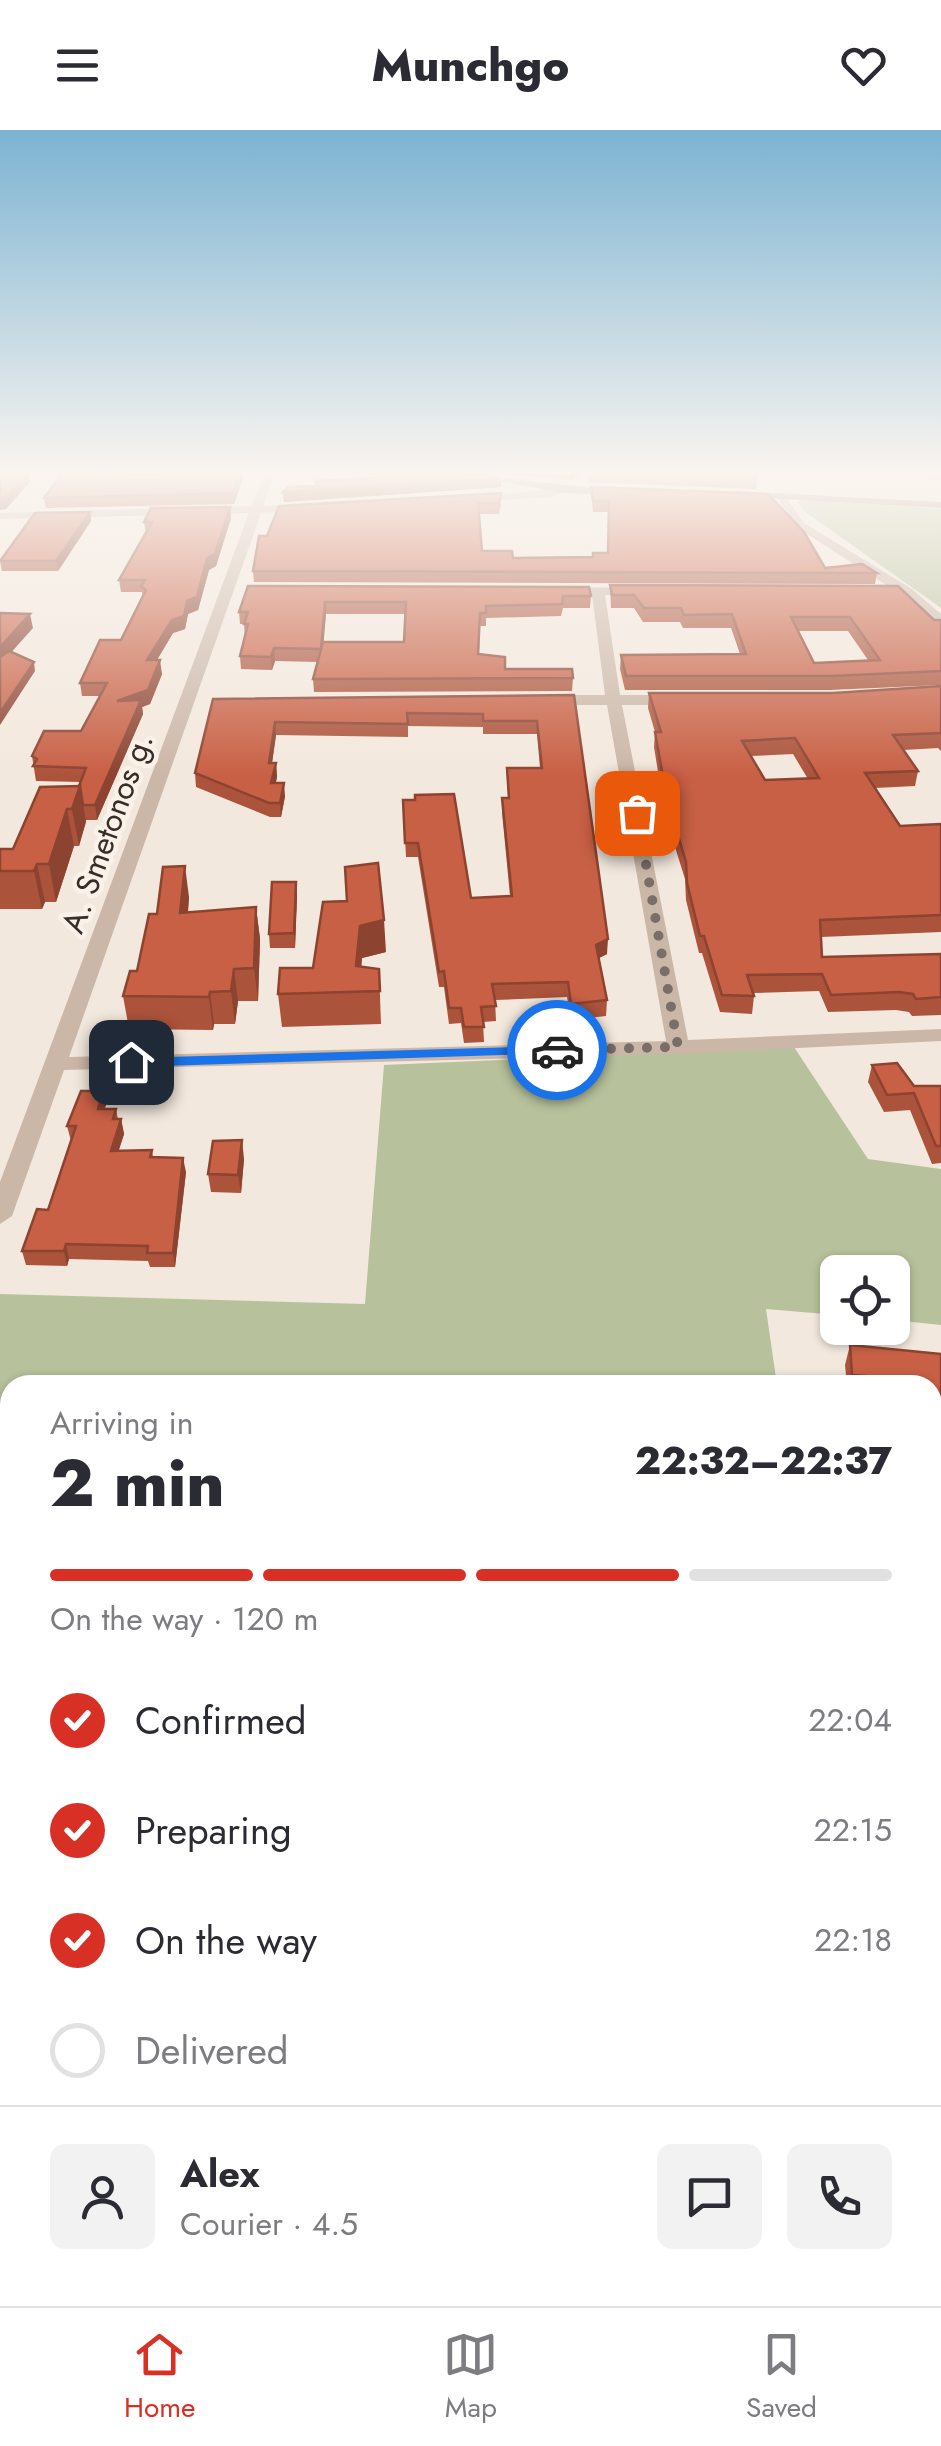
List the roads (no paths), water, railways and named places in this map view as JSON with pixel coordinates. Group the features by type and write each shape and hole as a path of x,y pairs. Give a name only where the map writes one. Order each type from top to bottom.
{"street":[{"name":"A. Smetonos g.","path":"0,1216 8,1164 54,1064 195,701 239,574"},
{"path":"878,574 908,592 941,621"},
{"path":"539,591 655,591"},
{"path":"598,591 678,1047"},
{"path":"868,592 908,592"},
{"path":"518,700 694,700"},
{"path":"54,1064 678,1047 941,1035"}]}
